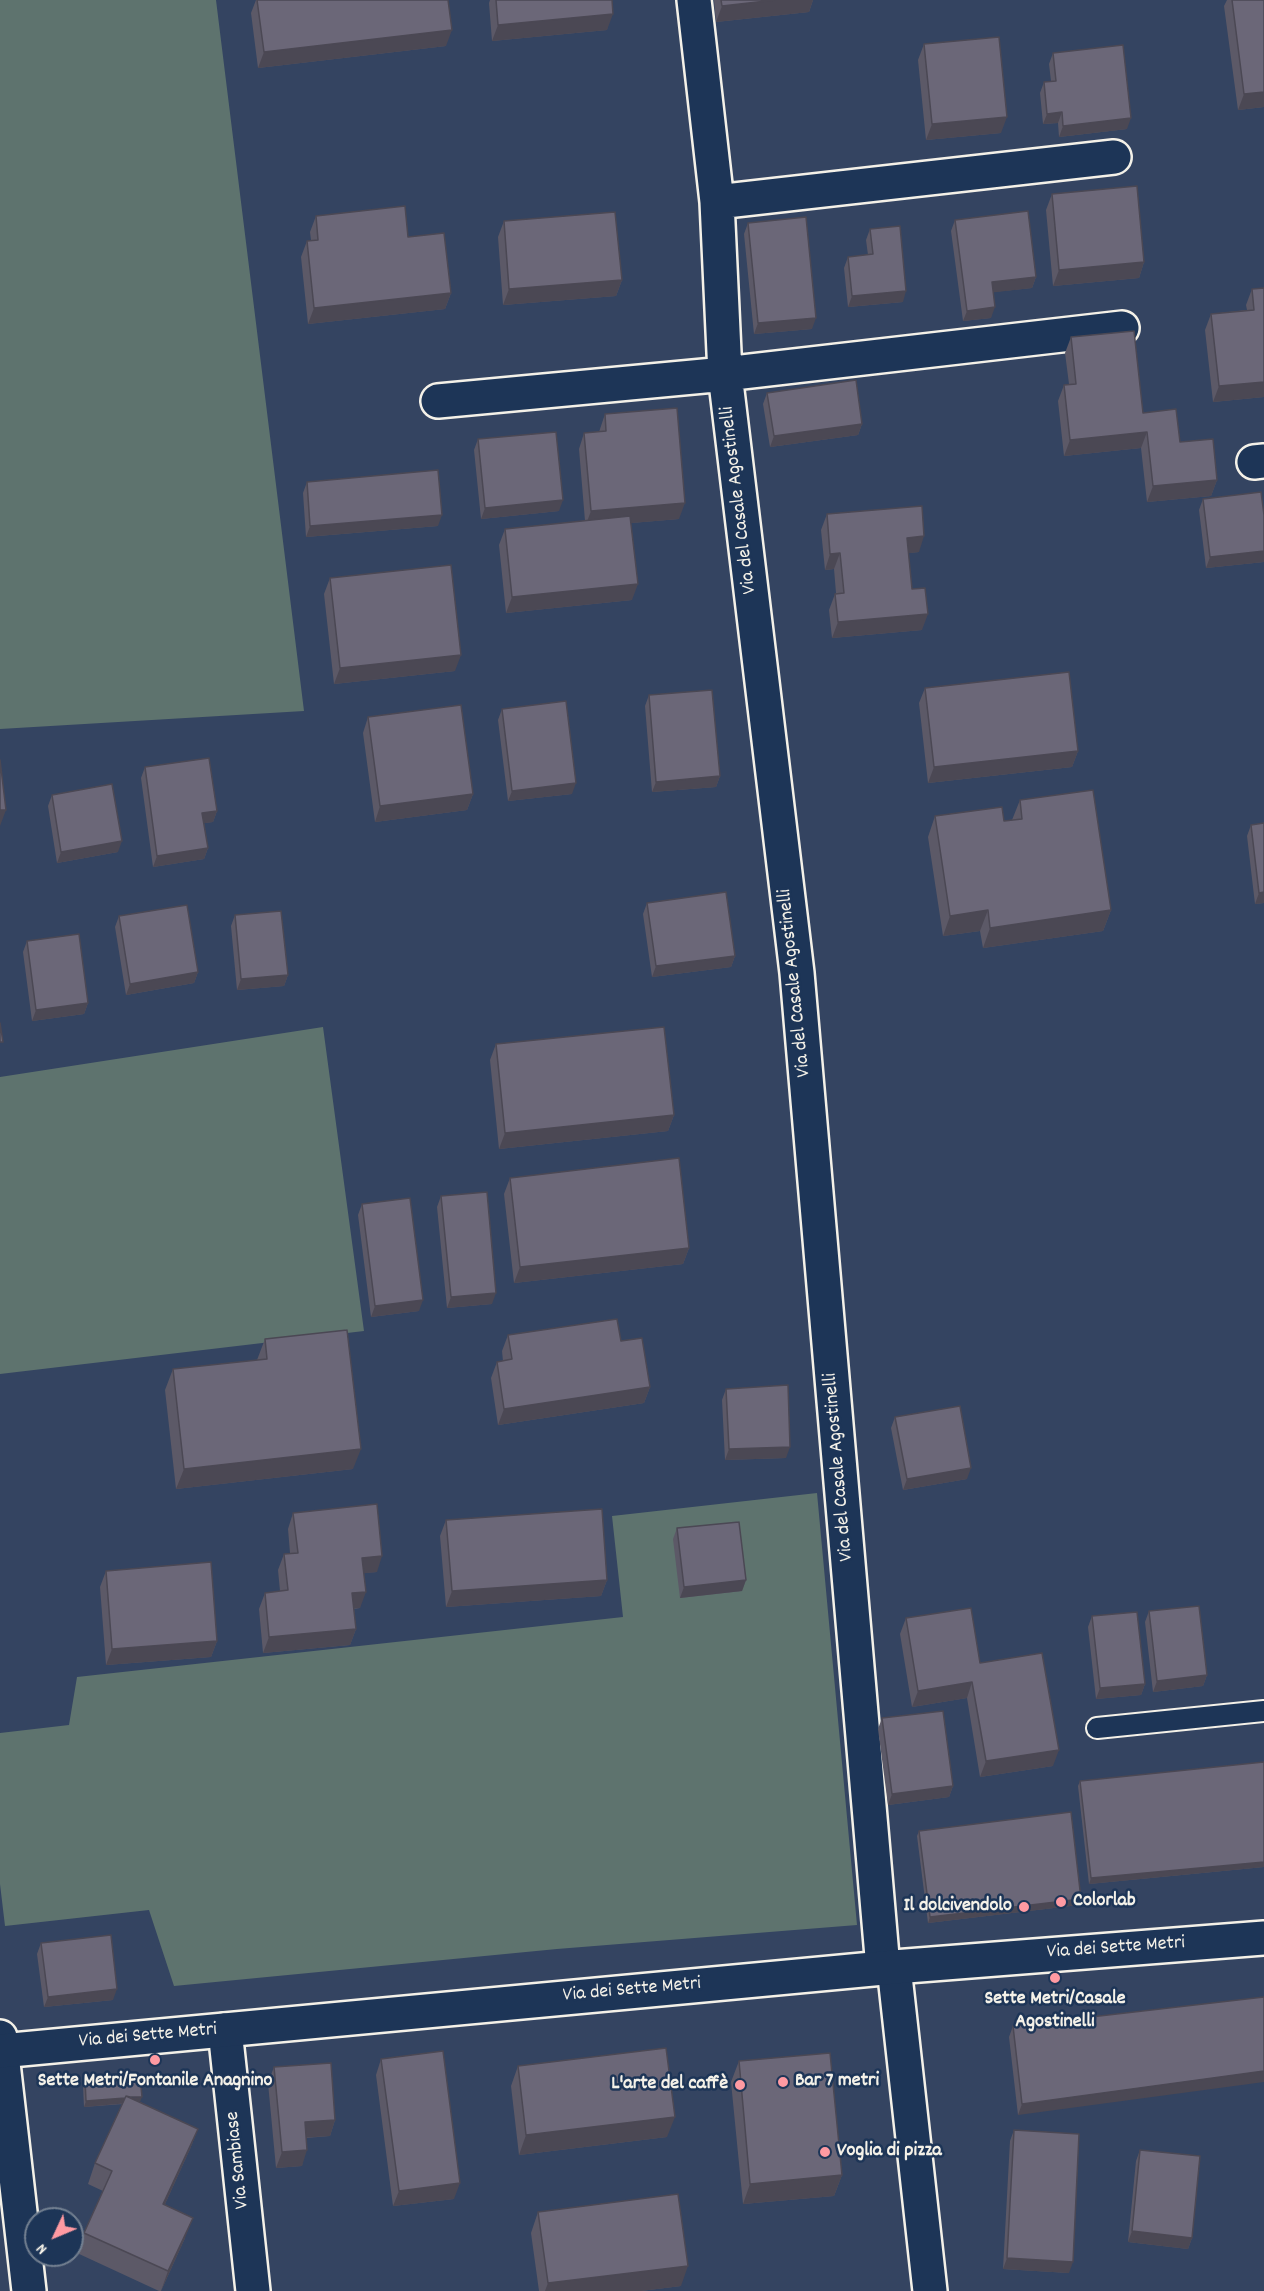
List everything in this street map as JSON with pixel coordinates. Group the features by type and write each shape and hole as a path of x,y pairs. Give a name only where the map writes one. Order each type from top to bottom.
{"street":[{"name":"Via del Casale Agostinelli","path":"694,0 717,202 725,374 797,973 888,1967 930,2291"},
{"path":"717,202 1114,157"},
{"path":"438,401 725,374 1122,328"},
{"name":"Via dei Sette Metri","path":"0,2046 225,2030 888,1967 1264,1938"},
{"name":"Via Sambiase","path":"225,2030 253,2291"},
{"path":"0,2046 29,2291"}],"lane":[{"path":"1097,1728 1264,1711"}],"green space":[{"path":"0,0 216,0 304,711 0,729"},
{"path":"323,1027 364,1331 0,1374 0,1077"},
{"path":"817,1493 857,1925 557,1949 174,1986 149,1910 5,1926 0,1884 0,1733 69,1725 77,1677 623,1617 612,1516"}],"building":[{"path":"257,0 448,0 452,30 264,52"},
{"path":"496,0 612,0 613,14 498,25"},
{"path":"721,0 775,0 722,6"},
{"path":"1232,0 1264,0 1264,92 1244,94"},
{"path":"999,37 1007,117 932,124 924,44"},
{"path":"1123,45 1131,118 1063,126 1062,112 1047,114 1044,82 1056,81 1053,53"},
{"path":"1137,186 1144,262 1059,270 1052,194"},
{"path":"405,206 408,237 444,233 451,293 314,308 307,241 318,240 316,216"},
{"path":"1028,211 1036,277 992,282 995,307 967,311 955,220"},
{"path":"615,212 622,280 509,289 504,221"},
{"path":"806,217 816,318 758,323 748,223"},
{"path":"900,226 906,291 852,296 848,257 873,254 870,229"},
{"path":"1264,288 1264,382 1219,386 1211,314 1254,310 1252,289"},
{"path":"1134,331 1143,413 1176,409 1180,442 1213,439 1217,480 1153,486 1147,432 1070,440 1064,385 1076,384 1071,337"},
{"path":"856,380 862,424 774,436 767,393"},
{"path":"677,408 685,503 591,511 584,433 606,431 605,414"},
{"path":"556,432 563,500 485,508 478,439"},
{"path":"438,470 442,515 310,526 307,482"},
{"path":"1261,492 1264,515 1264,551 1210,557 1203,499"},
{"path":"922,506 924,536 907,538 912,589 925,588 928,614 838,622 835,594 844,593 840,553 830,554 827,514"},
{"path":"630,516 638,584 512,597 505,529"},
{"path":"451,565 461,655 340,668 330,578"},
{"path":"1069,672 1078,751 934,767 925,688"},
{"path":"712,690 720,776 656,782 649,695"},
{"path":"566,701 576,783 512,791 502,709"},
{"path":"461,705 473,794 380,806 368,717"},
{"path":"209,758 217,811 202,813 208,848 157,856 145,767"},
{"path":"0,760 6,810 0,810"},
{"path":"112,784 122,841 61,852 52,795"},
{"path":"1093,790 1111,910 990,928 988,910 950,916 935,816 1002,807 1004,821 1022,819 1020,800"},
{"path":"1264,823 1264,892 1259,893 1251,825"},
{"path":"726,892 735,956 656,966 647,903"},
{"path":"187,905 198,972 130,984 119,916"},
{"path":"281,911 288,975 241,979 235,915"},
{"path":"79,934 88,1003 36,1010 27,941"},
{"path":"0,1023 3,1042 0,1042"},
{"path":"664,1027 674,1115 505,1133 496,1044"},
{"path":"679,1158 689,1248 520,1267 510,1178"},
{"path":"487,1192 496,1293 451,1297 441,1196"},
{"path":"410,1198 423,1300 375,1306 362,1204"},
{"path":"617,1319 621,1341 642,1338 650,1387 504,1409 497,1362 512,1359 508,1335"},
{"path":"347,1330 361,1449 184,1469 173,1369 267,1359 265,1339"},
{"path":"788,1385 790,1447 729,1449 726,1389"},
{"path":"960,1406 971,1468 907,1479 895,1417"},
{"path":"377,1504 382,1556 362,1558 366,1592 352,1593 356,1629 269,1637 265,1593 288,1590 284,1554 298,1553 293,1513"},
{"path":"602,1509 607,1580 452,1591 446,1520"},
{"path":"739,1522 746,1580 684,1587 677,1528"},
{"path":"211,1562 217,1641 112,1649 106,1571"},
{"path":"1199,1606 1207,1675 1157,1681 1149,1611"},
{"path":"971,1608 980,1663 1042,1653 1059,1750 986,1761 972,1682 918,1691 906,1618"},
{"path":"1137,1612 1145,1684 1100,1688 1092,1616"},
{"path":"943,1711 953,1786 892,1794 882,1718"},
{"path":"1264,1762 1264,1862 1091,1878 1080,1781"},
{"path":"1071,1812 1081,1899 930,1917 919,1831"},
{"path":"111,1935 117,1989 48,1997 41,1943"},
{"path":"1264,1997 1264,2071 1022,2104 1013,2026"},
{"path":"666,2048 675,2117 526,2135 518,2066"},
{"path":"443,2051 460,2183 399,2191 381,2059"},
{"path":"830,2053 842,2175 750,2184 739,2061"},
{"path":"331,2063 335,2120 305,2122 307,2150 282,2152 274,2067"},
{"path":"140,2076 142,2097 126,2096 125,2098 86,2101 85,2080"},
{"path":"126,2096 198,2129 163,2204 193,2218 168,2271 84,2233 112,2171 95,2163"},
{"path":"1014,2130 1079,2134 1073,2262 1007,2258"},
{"path":"1140,2150 1200,2156 1192,2238 1132,2231"},
{"path":"678,2194 688,2266 548,2283 538,2212"}],"place":[{"name":"Colorlab","path":"1061,1902"},
{"name":"Il dolcivendolo","path":"1024,1907"},
{"name":"Sette Metri/Casale Agostinelli","path":"1055,1978"},
{"name":"Sette Metri/Fontanile Anagnino","path":"155,2060"},
{"name":"Bar 7 metri","path":"783,2082"},
{"name":"L'arte del caffè","path":"740,2085"},
{"name":"Voglia di pizza","path":"825,2152"}]}
